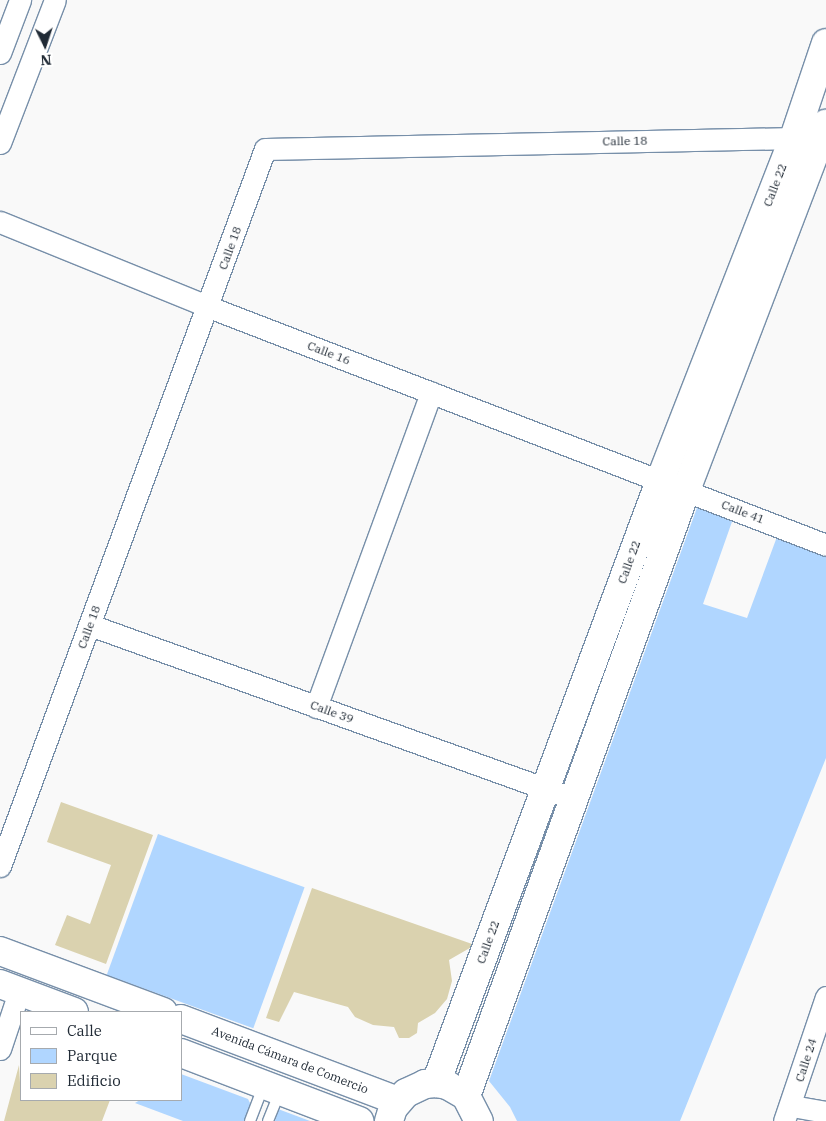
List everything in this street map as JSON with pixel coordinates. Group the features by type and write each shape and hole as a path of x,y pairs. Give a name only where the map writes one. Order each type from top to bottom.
{"main road":[{"name":"Calle 22","path":"466,1096 813,135 826,43"},
{"name":"Calle 22","path":"436,1083 660,481 813,135"},
{"path":"0,951 160,1011"},
{"path":"10,988 61,1009"},
{"name":"Avenida Cámara de Comercio","path":"182,1019 394,1111"},
{"path":"186,1058 272,1087 359,1121"},
{"path":"394,1111 415,1088 436,1083 447,1085 466,1096 480,1121"}],"street":[{"path":"0,53 20,0"},
{"path":"0,143 54,0"},
{"name":"Calle 18","path":"0,866 209,307 265,149 813,135"},
{"name":"Calle 16","path":"0,222 209,307 660,481"},
{"path":"316,707 431,392"},
{"name":"Calle 41","path":"660,481 826,545"},
{"name":"Calle 39","path":"90,626 574,799"},
{"path":"0,1049 10,988"},
{"name":"Calle 24","path":"788,1113 826,997"},
{"path":"788,1113 826,1112"}],"lane":[{"path":"250,1121 272,1087"},
{"path":"268,1121 272,1087"}],"green space":[{"path":"698,505 734,516 703,604 747,618 778,534 826,553 826,758 680,1121 517,1121 510,1107 489,1081"},
{"path":"158,834 305,887 253,1028 107,975"},
{"path":"182,1074 248,1099 251,1105 246,1121 183,1121 135,1103 138,1101 182,1101"},
{"path":"278,1109 310,1121 275,1121"}],"building":[{"path":"61,802 153,835 106,964 55,945 67,915 90,924 111,865 47,842"},
{"path":"312,888 475,945 449,960 452,981 447,999 435,1013 418,1023 417,1033 409,1038 399,1038 394,1027 373,1025 355,1017 348,1007 294,992 279,1022 266,1018"},
{"path":"19,1065 20,1101 110,1101 102,1121 4,1121"}]}
